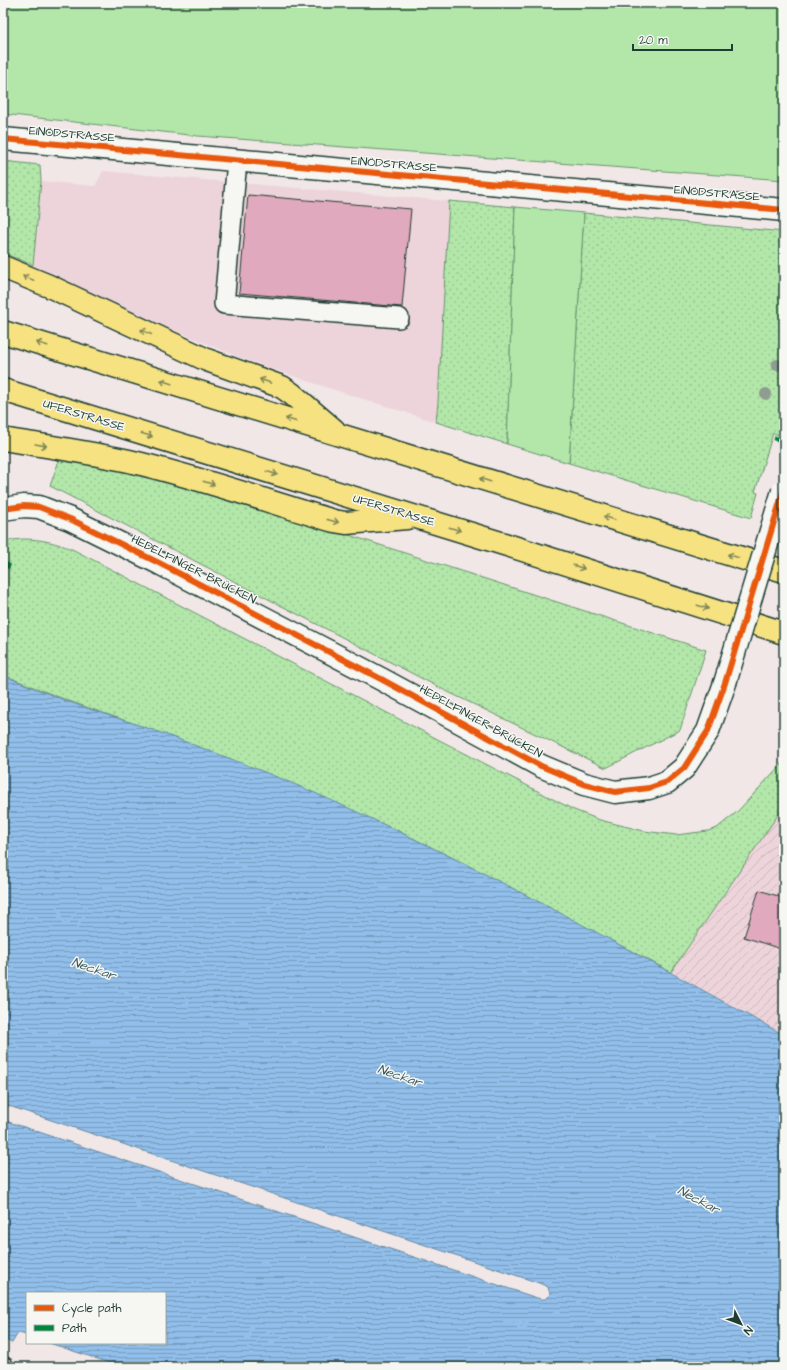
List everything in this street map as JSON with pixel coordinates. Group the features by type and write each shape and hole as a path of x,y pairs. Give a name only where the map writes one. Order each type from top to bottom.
{"highway":[{"path":"3,268 50,286 207,360 282,387 341,436"},
{"path":"3,332 784,571"},
{"name":"UFERSTRASSE","path":"3,390 417,517 784,633"},
{"path":"3,439 101,455 137,463 172,472 334,521 346,523 417,517"}],"street":[{"name":"EINÖDSTRASSE","path":"3,139 784,210"},
{"name":"HEDELFINGER BRÜCKEN","path":"3,509 24,506 39,507 70,519 381,679 541,766 584,784 615,792 649,788 668,782 684,768 708,731 726,683 784,490"}],"lane":[{"path":"236,161 224,304 399,318"}],"shaded area":[{"path":"103,171 449,201 436,422 328,388 241,358 167,327 33,265 41,181 95,186"},
{"path":"784,806 784,1035 671,972"}],"green space":[{"path":"3,3 784,3 784,180 198,136 3,114"},
{"path":"3,161 40,165 41,181 33,265 3,253"},
{"path":"449,201 515,207 507,444 436,422"},
{"path":"515,207 584,213 569,463 507,444"},
{"path":"584,213 784,232 784,437 773,433 755,492 758,493 751,518 569,463"},
{"path":"60,457 203,488 706,650 680,730 606,768 446,691 50,486"},
{"path":"23,539 49,542 74,550 574,810 600,820 644,831 676,835 708,831 717,828 738,811 784,761 784,806 671,972 457,860 394,829 152,730 69,701 3,675 3,543"}],"water":[{"name":"Neckar","path":"3,675 67,701 153,730 255,768 375,820 494,878 784,1035 784,1367 122,1367 52,1344 166,1344 166,1292 26,1292 26,1335 18,1333 12,1343 3,1339 3,1120 534,1297 545,1299 550,1294 548,1287 539,1283 3,1104"}],"building":[{"path":"248,195 411,209 402,307 239,293"},
{"path":"759,890 784,898 784,950 744,937"}],"marked path":[{"path":"774,438 784,441"},
{"path":"3,563 10,567"}],"cycle path":[{"path":"3,139 784,210"},
{"path":"3,509 24,506 39,507 70,519 159,563 381,679 541,766 584,784 615,792 649,788 667,782 684,768 708,731 725,683 784,489"}]}
